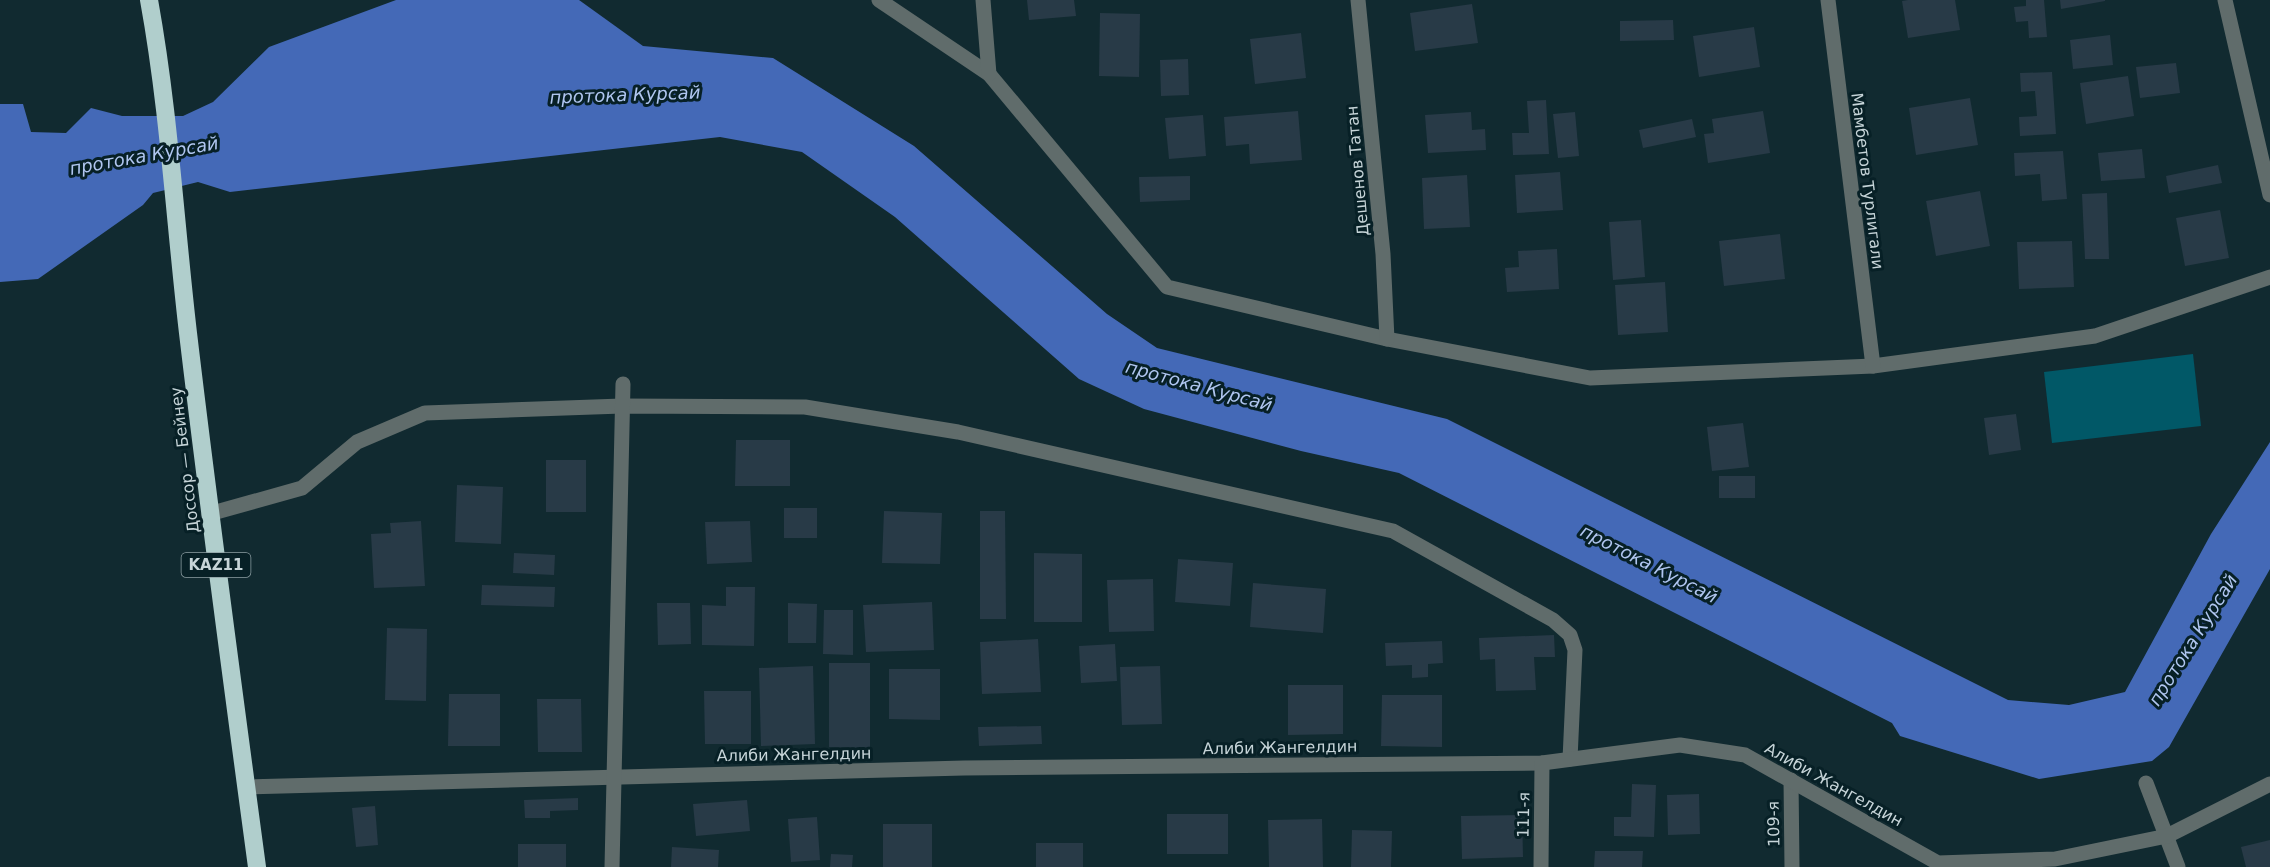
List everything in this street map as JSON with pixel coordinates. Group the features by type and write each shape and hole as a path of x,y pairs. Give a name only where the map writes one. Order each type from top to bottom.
{"highway":[{"name":"Доссор — Бейнеу","path":"149,0 161,68 180,262 209,514 257,867"}],"street":[{"path":"879,0 990,74 1167,287 1387,339 1590,378 1873,366 2096,336 2270,277"},
{"path":"983,0 990,74"},
{"name":"Дешенов Татан","path":"1358,0 1383,254 1387,339"},
{"name":"Мамбетов Турлигали","path":"1828,0 1873,366"},
{"path":"2224,0 2270,195"},
{"path":"612,867 623,384"},
{"path":"209,514 302,488 357,442 425,413 622,406 805,407 958,432 1393,531 1553,620 1570,635 1575,650 1570,759"},
{"name":"Алиби Жангелдин","path":"246,787 964,768 1542,763 1680,745 1745,755 1938,865 2055,859 2167,836 2270,784"},
{"name":"111-я","path":"1540,867 1542,763"},
{"name":"109-я","path":"1791,780 1792,867"},
{"path":"2146,783 2178,867"}],"shaded area":[{"path":"2193,354 2201,426 2052,443 2044,372"}],"water":[{"name":"протока Курсай","path":"396,0 579,0 643,46 773,58 914,146 1107,314 1157,348 1447,419 2008,700 2069,705 2125,692 2211,534 2270,442 2270,569 2169,747 2152,761 2039,779 1900,736 1892,723 1399,473 1301,451 1144,409 1079,379 895,217 802,152 720,137 230,192 198,182 153,193 143,205 38,279 0,282 0,104 23,104 31,132 66,133 91,108 122,116 183,116 213,102 269,47"}],"building":[{"path":"1027,0 1074,0 1076,16 1029,20"},
{"path":"1955,0 1960,30 1908,38 1902,1"},
{"path":"2026,0 2044,0 2047,37 2029,38 2028,21 2016,22 2014,7 2026,6"},
{"path":"2060,0 2105,0 2105,1 2061,9"},
{"path":"1472,4 1478,43 1415,51 1410,13"},
{"path":"1100,13 1140,14 1139,77 1099,76"},
{"path":"1673,20 1674,40 1620,41 1620,21"},
{"path":"1754,27 1760,67 1699,77 1693,36"},
{"path":"1301,33 1306,78 1255,84 1250,39"},
{"path":"2110,35 2113,65 2073,69 2070,40"},
{"path":"1188,59 1189,95 1161,96 1160,60"},
{"path":"2176,63 2180,93 2140,98 2136,67"},
{"path":"2052,72 2056,134 2020,136 2019,117 2037,116 2035,91 2021,92 2020,73"},
{"path":"2128,76 2134,116 2086,124 2080,83"},
{"path":"1970,98 1978,145 1916,155 1909,108"},
{"path":"1546,100 1549,154 1513,155 1512,133 1529,133 1527,101"},
{"path":"1298,111 1302,160 1250,164 1249,144 1226,146 1224,117"},
{"path":"1763,111 1770,153 1708,163 1704,134 1714,133 1712,119"},
{"path":"1471,112 1472,130 1485,129 1486,150 1428,153 1425,115"},
{"path":"1575,112 1579,156 1558,158 1553,114"},
{"path":"1203,115 1206,156 1169,159 1165,118"},
{"path":"1692,119 1696,137 1643,148 1639,130"},
{"path":"2142,149 2145,178 2101,181 2098,153"},
{"path":"2063,151 2067,199 2042,201 2040,174 2015,176 2014,153"},
{"path":"2218,165 2222,183 2169,193 2166,176"},
{"path":"1560,172 1563,210 1517,213 1515,175"},
{"path":"1467,175 1470,227 1424,229 1422,178"},
{"path":"1190,176 1190,200 1140,202 1139,177"},
{"path":"1980,191 1990,246 1936,256 1926,201"},
{"path":"2107,193 2109,259 2085,259 2082,194"},
{"path":"2220,210 2229,258 2185,266 2176,218"},
{"path":"1641,220 1645,277 1613,280 1609,222"},
{"path":"1780,234 1785,279 1724,286 1719,241"},
{"path":"2072,241 2074,287 2019,289 2017,242"},
{"path":"1557,249 1559,289 1507,292 1505,268 1519,267 1518,251"},
{"path":"1665,282 1668,332 1618,335 1615,285"},
{"path":"2016,414 2021,450 1989,455 1984,418"},
{"path":"1743,423 1749,467 1712,471 1707,427"},
{"path":"736,440 790,440 790,486 735,486"},
{"path":"546,460 586,460 586,512 546,512"},
{"path":"1719,476 1755,476 1755,498 1719,498"},
{"path":"457,485 503,487 501,544 455,542"},
{"path":"784,508 817,508 817,538 784,538"},
{"path":"884,511 942,513 940,564 882,563"},
{"path":"980,511 1005,511 1006,619 980,619"},
{"path":"421,521 425,586 374,588 371,534 391,533 390,523"},
{"path":"750,521 752,562 707,564 705,522"},
{"path":"514,553 555,555 554,575 513,573"},
{"path":"1034,553 1082,554 1082,622 1034,622"},
{"path":"1178,559 1233,563 1230,606 1175,602"},
{"path":"1153,579 1154,631 1109,632 1107,580"},
{"path":"1253,583 1326,589 1323,633 1250,627"},
{"path":"482,585 555,587 554,607 481,605"},
{"path":"726,587 755,587 754,646 702,645 702,605 726,606"},
{"path":"932,602 934,650 866,652 863,605"},
{"path":"657,603 690,603 691,644 658,645"},
{"path":"788,603 817,604 816,643 788,643"},
{"path":"824,610 853,610 853,655 823,654"},
{"path":"387,628 427,629 426,701 385,700"},
{"path":"1554,635 1555,657 1534,657 1536,690 1496,691 1495,659 1480,660 1479,638"},
{"path":"1038,639 1041,692 982,694 980,642"},
{"path":"1442,641 1443,663 1428,664 1428,677 1412,678 1412,665 1386,666 1385,643"},
{"path":"1115,644 1117,681 1081,683 1079,646"},
{"path":"829,663 870,663 870,748 829,747"},
{"path":"813,666 815,744 761,746 759,668"},
{"path":"1160,666 1162,724 1122,725 1120,667"},
{"path":"889,669 940,669 940,720 889,719"},
{"path":"1288,685 1343,685 1343,734 1288,735"},
{"path":"704,691 751,691 751,744 705,744"},
{"path":"449,694 500,694 500,746 448,746"},
{"path":"1382,695 1442,695 1442,747 1381,746"},
{"path":"537,699 581,699 582,752 538,752"},
{"path":"1041,726 1042,744 979,746 978,727"},
{"path":"1632,784 1656,785 1654,837 1614,836 1614,817 1631,817"},
{"path":"1699,794 1700,834 1668,835 1667,795"},
{"path":"578,798 578,810 550,811 550,818 525,818 524,800"},
{"path":"747,800 750,831 696,836 693,804"},
{"path":"375,806 378,845 356,847 352,808"},
{"path":"1167,814 1228,814 1228,854 1167,854"},
{"path":"1522,815 1523,857 1462,859 1461,816"},
{"path":"817,817 820,860 791,862 788,819"},
{"path":"1322,819 1323,867 1269,867 1268,820"},
{"path":"883,824 932,824 932,867 883,867"},
{"path":"1352,830 1392,831 1391,867 1351,867"},
{"path":"2270,840 2270,867 2246,867 2241,847"},
{"path":"1036,843 1083,843 1083,867 1036,867"},
{"path":"518,844 566,844 566,867 518,867"},
{"path":"672,847 719,850 718,867 671,867"},
{"path":"1595,851 1643,851 1642,867 1594,867"},
{"path":"831,854 853,855 852,867 830,867"}]}
